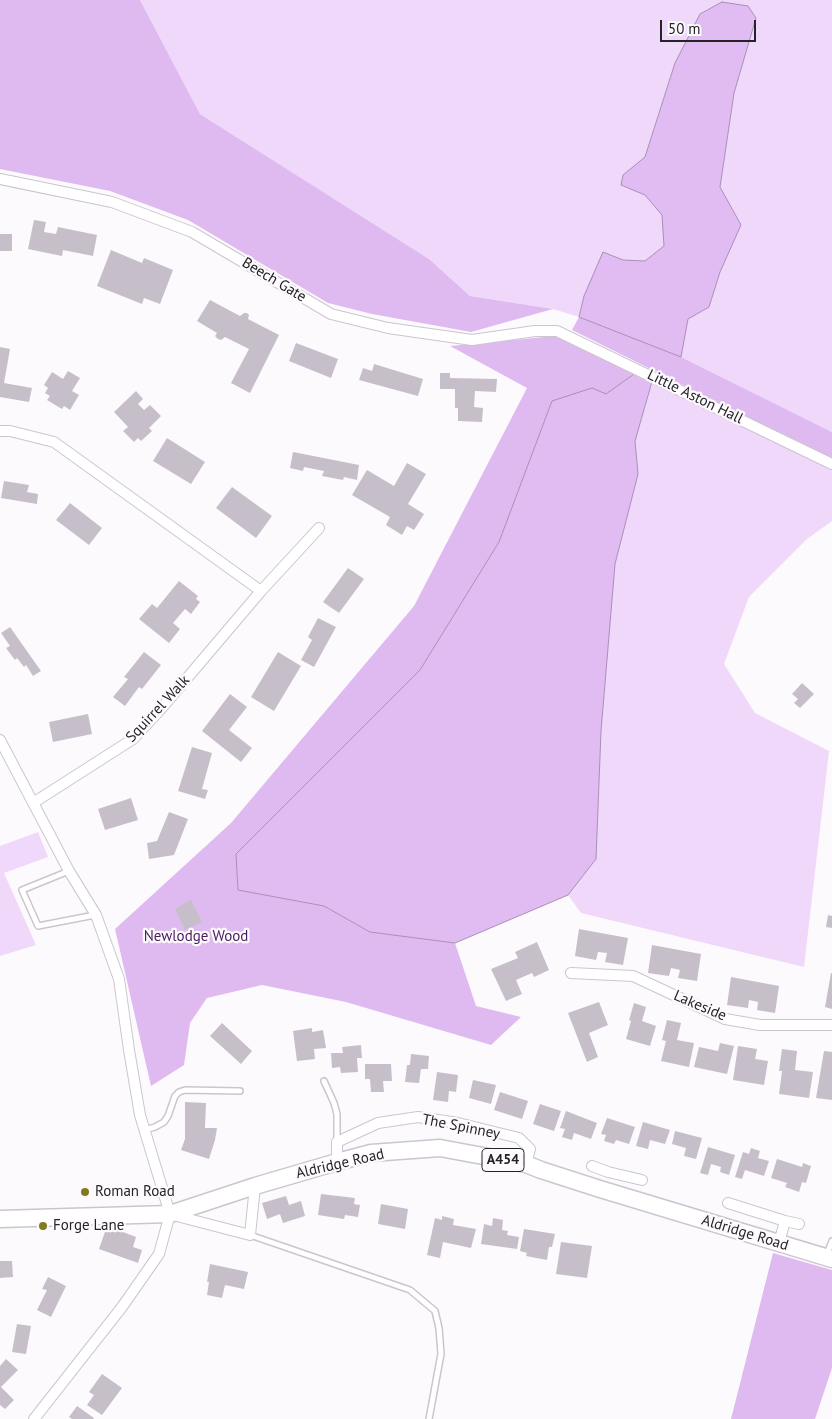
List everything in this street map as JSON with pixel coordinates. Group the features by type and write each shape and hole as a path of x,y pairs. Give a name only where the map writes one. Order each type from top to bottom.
{"main road":[{"name":"Aldridge Road","path":"170,1214 337,1162 371,1154 440,1148 526,1164 600,1190 829,1258"},
{"name":"A454","path":"0,1219 170,1214"}],"street":[{"name":"Beech Gate","path":"0,179 112,202 192,232 330,314 388,328 472,340 536,331 557,331"},
{"name":"Little Aston Hall","path":"557,331 832,464"},
{"path":"0,431 10,431 54,442 261,591"},
{"name":"Squirrel Walk","path":"33,803 132,740 160,710 261,591 319,528"},
{"path":"1,744 69,871 96,915 119,979 140,1115 170,1214 159,1254 122,1307 34,1419"},
{"name":"Lakeside","path":"571,973 633,976 725,1019 760,1025 832,1025"},
{"name":"The Spinney","path":"337,1142 378,1122 418,1117 458,1123 519,1138 530,1149 526,1164"},
{"path":"337,1142 337,1162"},
{"path":"592,1166 642,1180"},
{"path":"600,1190 608,1172"},
{"path":"170,1214 250,1235 256,1186"},
{"path":"728,1203 799,1224"},
{"path":"779,1243 785,1221"}],"lane":[{"path":"69,871 22,890 38,926 96,915"},
{"path":"324,1081 337,1114 337,1142"},
{"path":"144,1130 164,1122 175,1096 179,1092 184,1090 240,1091"},
{"path":"250,1235 410,1290 435,1311 440,1328 441,1354 429,1419"},
{"path":"829,1258 832,1241"}],"shaded area":[{"path":"140,0 832,0 832,432 681,357 688,319 709,307 720,272 741,225 720,188 734,93 756,19 675,63 645,157 623,175 622,185 645,195 662,215 664,246 645,261 623,260 584,296 579,317 553,309 470,296 429,259 200,114"},
{"path":"722,2 748,6 756,18 734,93 720,187 741,225 720,272 709,307 688,319 681,357 579,317 584,296 603,252 623,260 645,261 664,246 662,215 645,195 621,185 623,175 645,157 675,63 700,14"},
{"path":"637,372 653,378 635,441 638,474 615,564 601,731 596,859 568,895 455,943 370,932 324,906 238,890 236,854 420,670 499,542 552,401 592,388 606,394"},
{"path":"653,378 832,467 832,521 807,539 749,597 724,664 755,713 829,751 804,967 581,913 568,895 596,859 601,731 615,564 638,474 635,441"},
{"path":"38,832 48,857 4,873 36,945 0,956 0,846"}],"green space":[{"path":"0,0 140,0 200,114 429,259 470,296 553,309 471,332 372,314 328,303 188,220 110,191 0,169"},
{"path":"579,317 681,357 832,432 832,459 572,330"},
{"name":"Newlodge Wood","path":"555,336 637,372 606,394 552,401 499,542 420,670 236,854 238,890 324,906 370,932 455,943 476,1006 521,1017 491,1045 346,1002 262,985 207,998 190,1023 184,1065 151,1086 115,929 231,823 414,606 527,388 450,346"},
{"path":"773,1253 832,1270 832,1368 815,1419 731,1419"}],"building":[{"path":"34,220 46,222 44,232 56,234 58,227 97,235 93,256 63,250 62,256 28,249"},
{"path":"0,234 12,234 12,251 0,251"},
{"path":"111,250 142,263 144,258 173,270 160,304 144,298 142,304 97,286"},
{"path":"210,300 240,316 247,313 249,315 248,319 279,335 250,393 231,383 249,349 225,337 221,340 218,339 215,336 217,333 197,321"},
{"path":"296,343 338,359 331,378 289,361"},
{"path":"0,347 10,349 4,383 32,388 29,402 0,397"},
{"path":"374,364 423,379 418,396 359,380 363,368 372,371"},
{"path":"68,371 80,378 72,391 79,395 70,410 64,406 62,409 47,400 50,396 45,393 48,388 44,385 52,372 63,379"},
{"path":"440,373 450,373 450,378 497,379 496,392 475,391 474,407 483,408 482,422 458,421 458,408 455,408 455,389 440,389"},
{"path":"136,391 143,399 138,404 144,410 150,405 161,416 149,428 152,431 141,441 138,438 134,442 123,431 128,427 114,412"},
{"path":"167,438 205,462 191,484 153,461"},
{"path":"293,452 359,465 357,480 344,477 343,480 322,476 324,471 304,467 303,471 290,468"},
{"path":"407,463 426,474 408,504 424,514 414,530 407,526 402,535 386,525 390,517 352,495 367,470 394,486"},
{"path":"4,481 29,485 27,492 38,494 37,504 1,498"},
{"path":"232,487 272,516 256,538 216,508"},
{"path":"70,503 102,528 89,545 56,520"},
{"path":"348,568 364,579 339,613 323,602"},
{"path":"179,581 198,596 196,599 200,602 191,614 185,609 173,623 180,629 169,643 139,619 152,604 157,608"},
{"path":"318,618 336,627 314,667 301,660 312,640 308,637"},
{"path":"10,627 41,671 33,676 26,665 24,667 17,658 15,660 6,648 10,646 1,633"},
{"path":"144,652 161,665 142,689 139,687 125,706 113,697 128,679 124,677"},
{"path":"278,652 301,666 274,711 251,697"},
{"path":"802,683 814,694 800,708 794,703 798,699 792,694"},
{"path":"230,694 247,707 229,730 252,748 241,762 202,731"},
{"path":"88,714 92,734 53,742 49,722"},
{"path":"192,747 212,753 202,789 208,790 205,799 178,791"},
{"path":"131,798 138,820 105,830 98,809"},
{"path":"169,812 188,819 174,855 149,859 147,843 157,841"},
{"path":"191,900 202,922 185,930 175,909"},
{"path":"828,915 832,916 832,928 826,927"},
{"path":"579,929 628,938 623,965 605,962 607,953 598,952 596,960 575,956"},
{"path":"537,942 549,970 534,977 532,973 516,980 522,994 506,1001 491,969 518,958 515,952"},
{"path":"652,945 701,954 697,981 678,978 680,970 671,968 669,976 648,973"},
{"path":"832,973 832,1009 825,1007"},
{"path":"731,977 779,986 775,1013 757,1010 758,1002 749,1000 748,1008 727,1005"},
{"path":"599,1002 608,1025 589,1033 598,1057 587,1062 568,1013"},
{"path":"634,1003 646,1007 642,1021 656,1026 650,1046 626,1039"},
{"path":"667,1020 681,1023 677,1040 694,1043 689,1067 661,1061 666,1041 662,1040"},
{"path":"222,1023 252,1051 241,1064 210,1036"},
{"path":"312,1028 312,1032 323,1030 326,1048 314,1049 315,1059 297,1061 293,1031"},
{"path":"720,1043 734,1046 727,1074 694,1067 699,1047 718,1051"},
{"path":"361,1045 362,1058 357,1058 358,1072 341,1073 340,1067 332,1068 331,1053 343,1053 342,1047"},
{"path":"738,1046 757,1049 755,1059 768,1061 764,1085 733,1080"},
{"path":"782,1049 797,1051 795,1070 813,1072 809,1098 779,1094 782,1071 779,1071"},
{"path":"824,1051 832,1052 832,1100 816,1098"},
{"path":"411,1054 429,1056 428,1069 421,1069 419,1083 405,1082 407,1065 410,1065"},
{"path":"365,1064 391,1064 392,1081 383,1081 384,1092 371,1092 370,1079 365,1079"},
{"path":"437,1072 458,1075 456,1092 449,1091 448,1102 433,1100"},
{"path":"473,1080 496,1085 491,1104 469,1098"},
{"path":"500,1092 528,1101 522,1119 494,1110"},
{"path":"185,1102 206,1103 205,1128 217,1128 209,1159 181,1150 185,1139"},
{"path":"540,1104 561,1111 554,1131 533,1124"},
{"path":"566,1111 597,1123 591,1139 574,1133 572,1140 562,1137 565,1129 560,1128"},
{"path":"607,1118 635,1127 629,1144 616,1140 614,1144 604,1141 606,1135 601,1134"},
{"path":"643,1122 670,1130 665,1144 650,1140 648,1149 636,1146"},
{"path":"675,1131 702,1138 696,1159 684,1156 686,1148 672,1144"},
{"path":"708,1147 735,1155 729,1175 720,1172 721,1167 711,1164 708,1175 700,1173"},
{"path":"751,1148 760,1151 758,1158 769,1161 764,1176 745,1170 742,1179 735,1177 743,1152 749,1154"},
{"path":"777,1159 802,1167 803,1163 811,1166 806,1183 802,1182 799,1192 785,1187 787,1183 771,1178"},
{"path":"321,1194 355,1198 354,1204 360,1205 358,1217 345,1215 344,1219 318,1215"},
{"path":"286,1196 289,1205 301,1201 305,1216 283,1223 280,1214 267,1219 262,1203"},
{"path":"381,1204 408,1209 405,1229 378,1224"},
{"path":"442,1216 454,1219 453,1225 476,1229 471,1248 443,1242 440,1258 427,1255 435,1218 442,1220"},
{"path":"493,1218 503,1220 502,1230 508,1231 507,1235 519,1237 517,1249 481,1244 484,1224 492,1226"},
{"path":"107,1226 136,1237 133,1247 142,1250 138,1263 99,1249"},
{"path":"524,1229 555,1234 552,1247 549,1247 547,1260 526,1256 527,1253 520,1251"},
{"path":"561,1242 592,1246 587,1278 556,1274"},
{"path":"0,1261 12,1261 13,1277 0,1278"},
{"path":"210,1264 248,1272 244,1289 225,1285 222,1298 207,1295"},
{"path":"48,1277 66,1286 51,1317 37,1310 47,1290 42,1289"},
{"path":"17,1324 31,1326 26,1354 12,1352"},
{"path":"6,1359 18,1370 1,1387 14,1400 5,1409 0,1405 0,1366"},
{"path":"102,1374 122,1388 102,1415 87,1405 94,1395 89,1392"},
{"path":"77,1406 94,1418 72,1419 69,1417"}],"place":[{"name":"Roman Road","path":"85,1192"},
{"name":"Forge Lane","path":"43,1226"}]}
